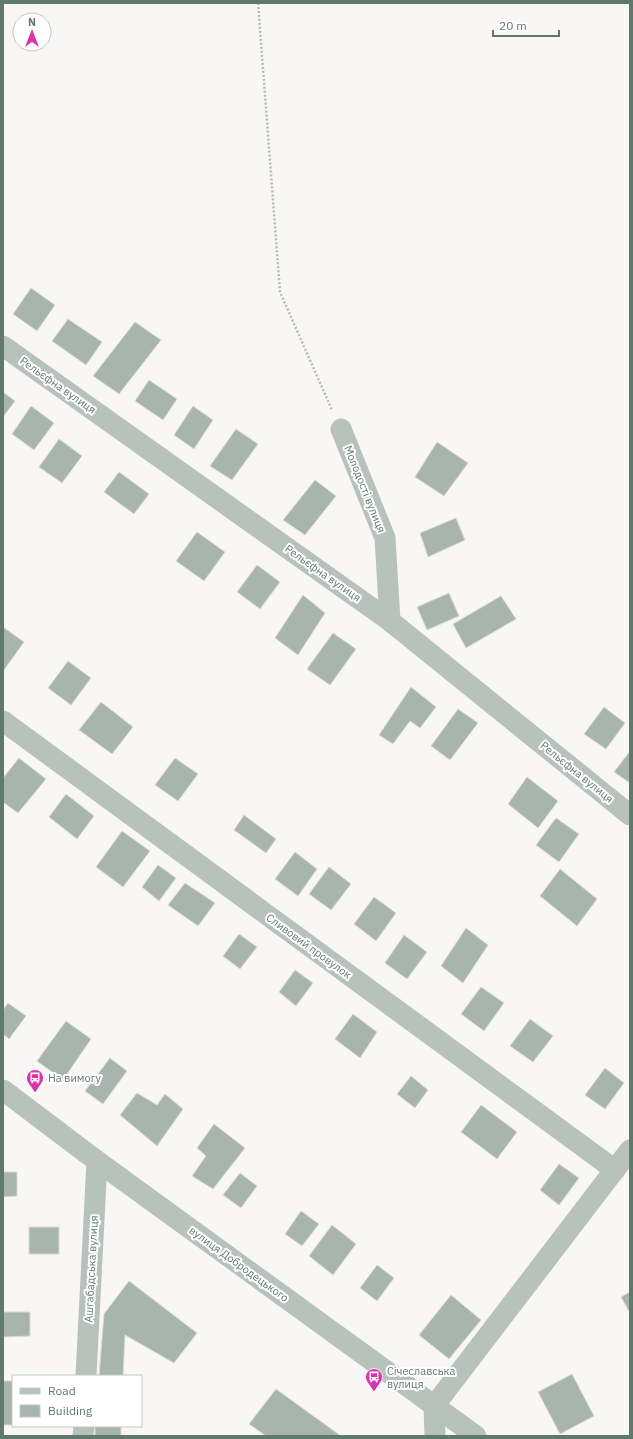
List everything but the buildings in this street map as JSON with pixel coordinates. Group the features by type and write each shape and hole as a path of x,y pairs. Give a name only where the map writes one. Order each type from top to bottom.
{"street":[{"name":"Рельєфна вулиця","path":"3,346 390,621 630,815"},
{"name":"Молодості вулиця","path":"341,429 385,538 390,621"},
{"name":"Сливовий провулок","path":"3,721 615,1170"},
{"name":"вулиця Добродецького","path":"3,1090 97,1161 476,1436"},
{"path":"435,1436 434,1406 630,1150"},
{"name":"Ашгабадська вулиця","path":"86,1375 97,1161"}],"path":[{"path":"258,3 280,292 341,429"}],"place":[{"name":"На вимогу","path":"35,1093"},
{"name":"Січеславська вулиця","path":"374,1392"}]}
